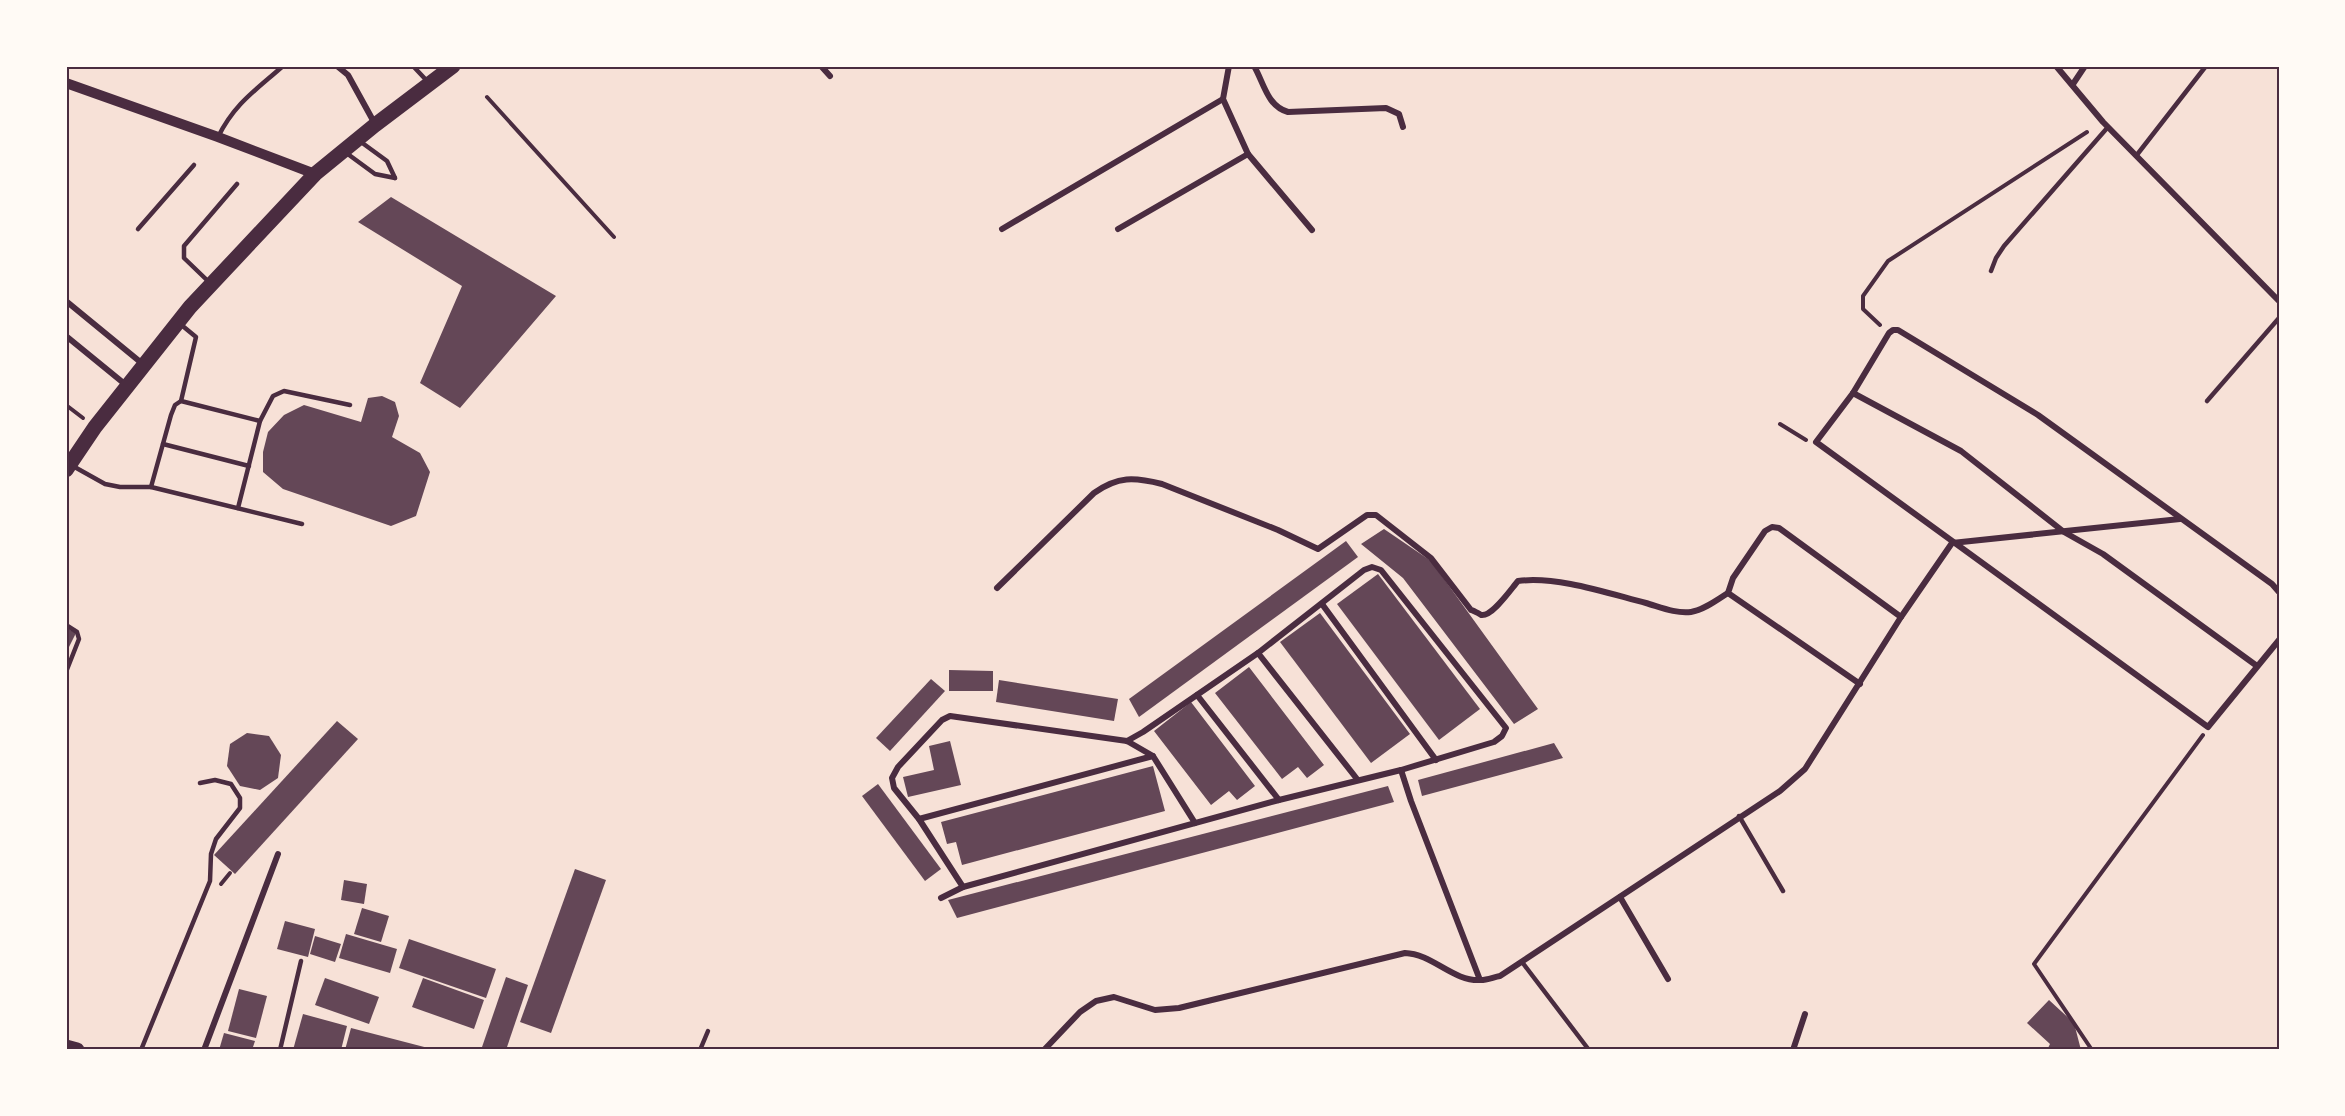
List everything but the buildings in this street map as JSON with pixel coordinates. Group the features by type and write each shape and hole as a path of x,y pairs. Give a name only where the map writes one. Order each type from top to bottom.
{"main road":[{"path":"68,467 178,322 315,174 453,66"},
{"path":"66,1047 77,1050"}],"street":[{"path":"338,66 348,75 375,125"},
{"path":"821,66 830,76"},
{"path":"1229,66 1223,99 1248,154 1312,230"},
{"path":"1254,66 1270,100 1280,110 1288,112 1386,108 1399,114 1403,126"},
{"path":"2056,66 2105,125 2279,301"},
{"path":"2073,84 2085,66"},
{"path":"66,83 315,174"},
{"path":"1002,229 1223,99"},
{"path":"1118,229 1248,154"},
{"path":"66,301 145,365"},
{"path":"2279,592 2272,584 2038,415 1898,330 1888,333 1853,393 1816,442 2208,728 2279,640"},
{"path":"66,336 128,386"},
{"path":"1853,393 1961,452 2064,532 2103,554 2257,666"},
{"path":"997,588 1094,494 1108,484 1125,479 1162,484 1278,530 1318,549 1367,515 1376,515 1431,558 1471,610 1480,615 1487,614 1494,609 1518,581 1532,579 1587,588 1673,611 1697,610 1728,593 1733,578 1761,535 1772,527 1779,528 1901,617"},
{"path":"1044,1050 1080,1012 1096,1001 1114,997 1155,1010 1179,1008 1405,953 1421,956 1463,978 1480,980 1500,976 1533,952 1780,791 1805,769 1901,617 1952,543 2180,519"},
{"path":"941,898 963,887 1357,779 1436,760 1494,742 1502,736 1506,728 1381,570 1372,567 1364,570 1258,652 1127,741"},
{"path":"2272,584 2279,578"},
{"path":"1728,593 1860,684"},
{"path":"1322,604 1436,760"},
{"path":"1258,652 1357,779"},
{"path":"1197,695 1279,800"},
{"path":"963,887 919,819 894,788 892,778 898,767 942,720 950,716 1127,741 1153,756 1195,823"},
{"path":"919,819 1153,756"},
{"path":"1401,770 1480,980"},
{"path":"204,1050 278,854"},
{"path":"1620,897 1668,979"},
{"path":"1793,1050 1805,1014"}],"lane":[{"path":"218,137 228,117 237,106 283,66"},
{"path":"413,66 430,84"},
{"path":"2136,156 2206,66"},
{"path":"1991,271 2004,246 2105,125"},
{"path":"343,151 375,174 395,178 387,161 357,140"},
{"path":"138,229 194,165"},
{"path":"211,285 184,258 184,246 237,184"},
{"path":"2207,401 2279,318"},
{"path":"151,487 175,405 181,401 196,337 178,322"},
{"path":"238,508 260,422 273,396 284,391 350,405"},
{"path":"181,401 260,422"},
{"path":"163,444 249,466"},
{"path":"68,467 105,484 120,487 151,487 302,524"},
{"path":"66,625 77,632 79,639 66,672"},
{"path":"141,1050 210,880 211,854 216,839 240,808 240,798 231,784 215,780 200,783"},
{"path":"1739,816 1783,891"},
{"path":"280,1050 301,961"},
{"path":"1522,962 1588,1050"},
{"path":"700,1050 708,1031"}],"path":[{"path":"487,97 614,237"},
{"path":"1888,333 1863,309 1862,304 1863,296 1888,261 2105,125"},
{"path":"1780,424 1799,436 1816,442"},
{"path":"2092,1050 2034,964 2208,728"}]}
